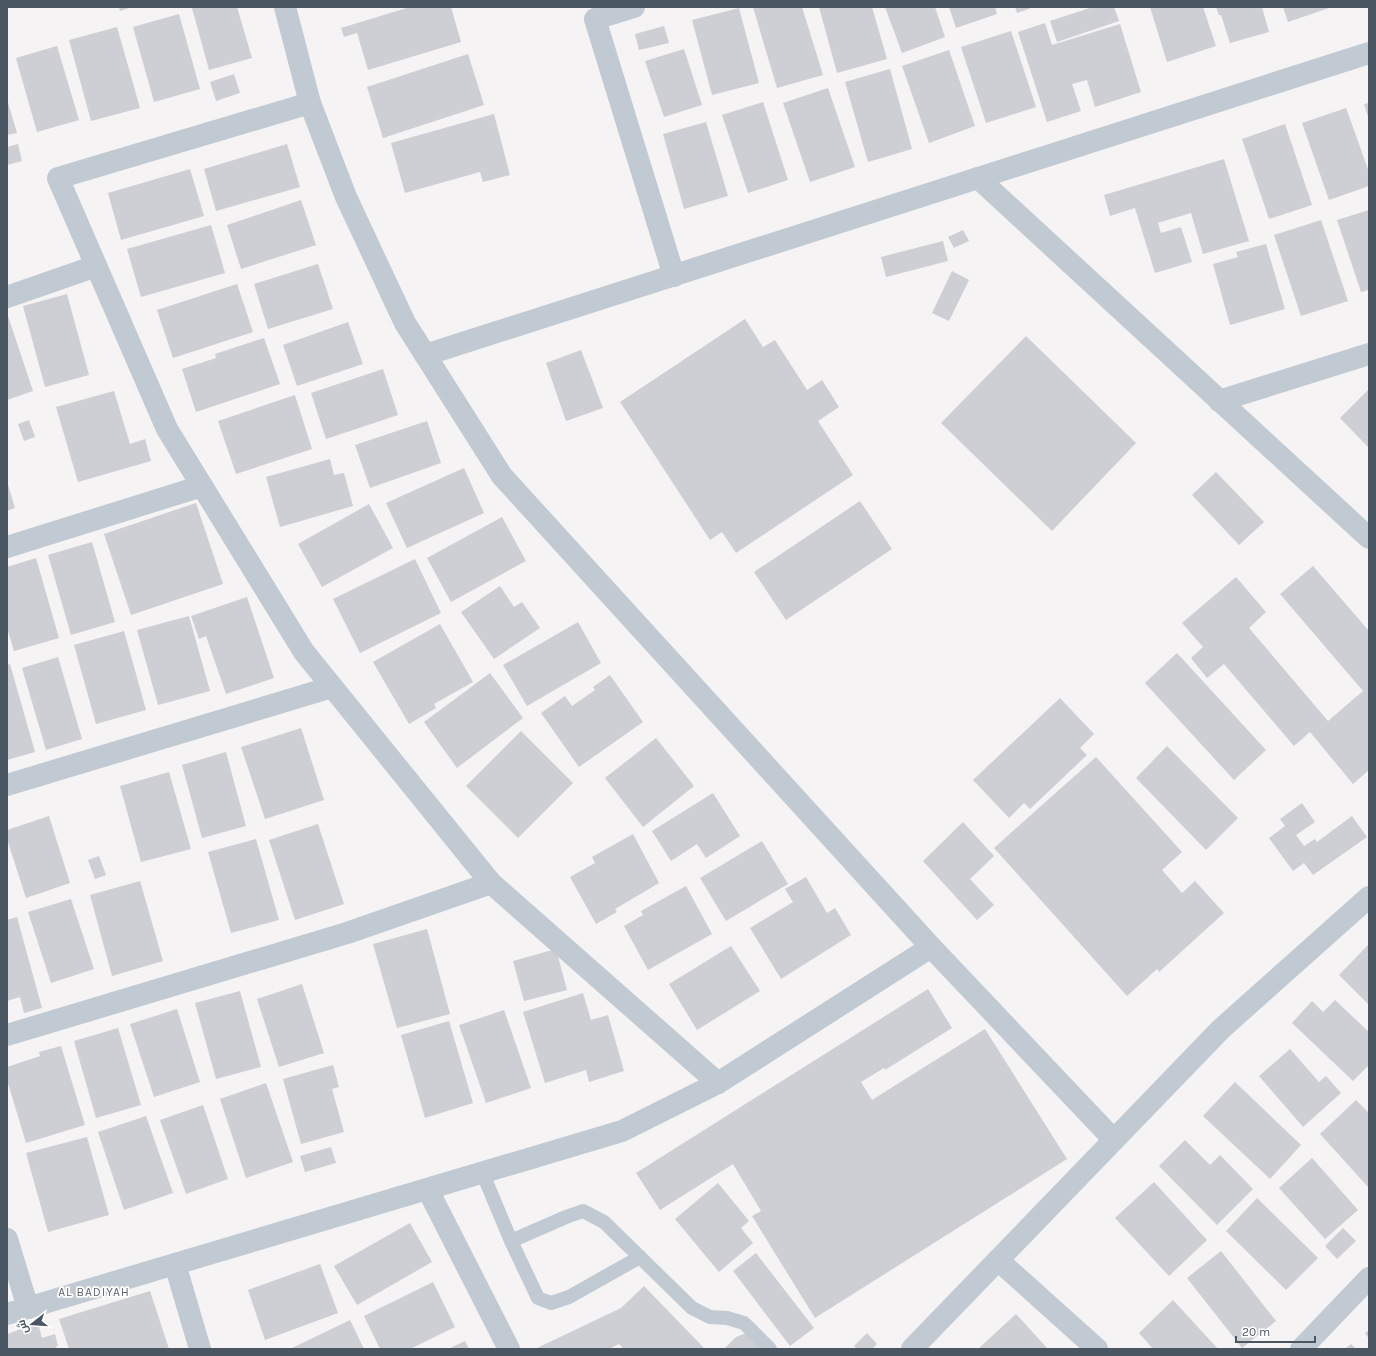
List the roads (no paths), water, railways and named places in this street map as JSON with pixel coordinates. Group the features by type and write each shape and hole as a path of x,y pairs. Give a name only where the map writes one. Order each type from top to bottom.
{"street":[{"path":"285,7 310,103 346,197 405,323 502,476 931,947 1114,1140"},
{"path":"634,7 595,18 674,276"},
{"path":"425,355 1369,53"},
{"path":"310,103 58,178 167,430 304,652 491,883 718,1083"},
{"path":"978,178 1369,538"},
{"path":"7,297 96,266"},
{"path":"1220,401 1369,354"},
{"path":"7,547 202,486"},
{"path":"7,785 332,687"},
{"path":"7,1036 348,933 491,883"},
{"path":"912,1349 1221,1029 1369,897"},
{"path":"7,1314 483,1174 622,1131 718,1083 931,947"},
{"path":"428,1190 509,1349"},
{"path":"7,1239 28,1308"},
{"path":"998,1260 1097,1349"},
{"path":"175,1264 200,1349"},
{"path":"1301,1349 1369,1278"}],"lane":[{"path":"483,1174 511,1241 538,1298 551,1303 569,1297 640,1257"},
{"path":"511,1241 566,1217 583,1212 604,1222 692,1308 710,1317 727,1318 744,1323 770,1349"}],"district":[{"name":"AL BADIYAH","path":"94,1292"}]}
